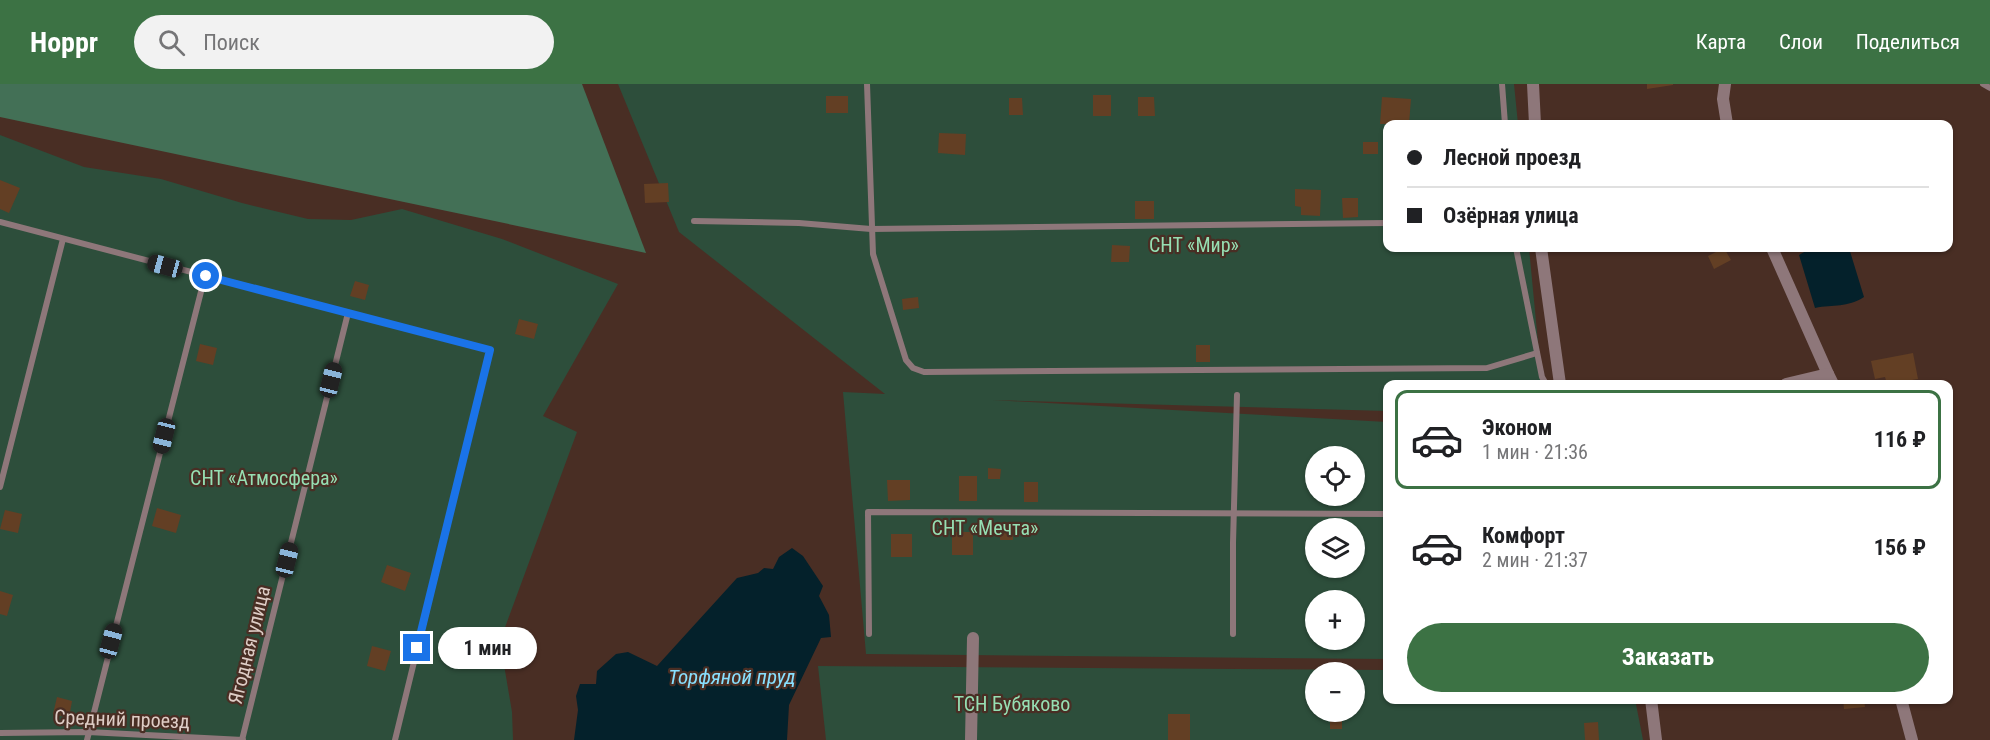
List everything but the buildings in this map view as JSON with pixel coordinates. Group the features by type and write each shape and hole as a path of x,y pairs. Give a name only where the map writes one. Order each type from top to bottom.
{"street":[{"path":"1533,84 1536,120"},
{"path":"1725,84 1723,99 1726,120"},
{"path":"1542,252 1559,380"},
{"path":"1774,252 1830,379"},
{"path":"971,740 973,638"},
{"path":"1652,704 1656,740"},
{"path":"1902,704 1912,740"}],"lane":[{"path":"867,84 873,254 906,360 913,368 924,372 1486,368 1537,353"},
{"path":"1502,84 1505,120"},
{"path":"1983,84 1990,88"},
{"path":"694,221 799,223 871,229 1383,223"},
{"path":"0,222 490,350 395,740"},
{"path":"0,487 63,239"},
{"path":"1517,252 1544,380"},
{"path":"87,740 206,276"},
{"name":"Ягодная улица","path":"242,740 348,313"},
{"path":"1233,634 1237,395"},
{"path":"869,634 868,512 1383,514"},
{"name":"Средний проезд","path":"0,733 88,732 242,740"}],"green space":[{"path":"0,84 582,84 646,253 0,117"},
{"name":"СНТ «Мир»","path":"618,84 1514,84 1518,120 1383,120 1383,252 1529,252 1542,380 1383,380 1383,411 992,400 1383,422 1383,659 866,654 843,392 885,394 679,232"},
{"name":"СНТ «Атмосфера»","path":"0,135 84,167 161,179 242,203 308,219 351,220 402,209 502,239 618,284 543,416 577,432 500,641 512,712 513,740 0,740"},
{"name":"ТСН Бубяково","path":"818,666 1305,669 1305,722 1365,722 1365,670 1383,670 1383,704 1636,704 1643,740 826,740"}],"water":[{"path":"1804,252 1850,252 1864,297 1846,304 1815,308 1799,255"},
{"name":"Торфяной пруд","path":"792,548 803,556 823,586 819,596 829,615 831,637 821,638 789,705 787,740 574,740 578,710 576,696 580,684 596,684 597,671 616,654 628,652 657,666 737,578 758,573 764,568 773,569 779,557"}],"route":[{"path":"206,276 490,350 417,648"}],"park label":[{"name":"СНТ «Мечта»","path":"985,528"}]}
